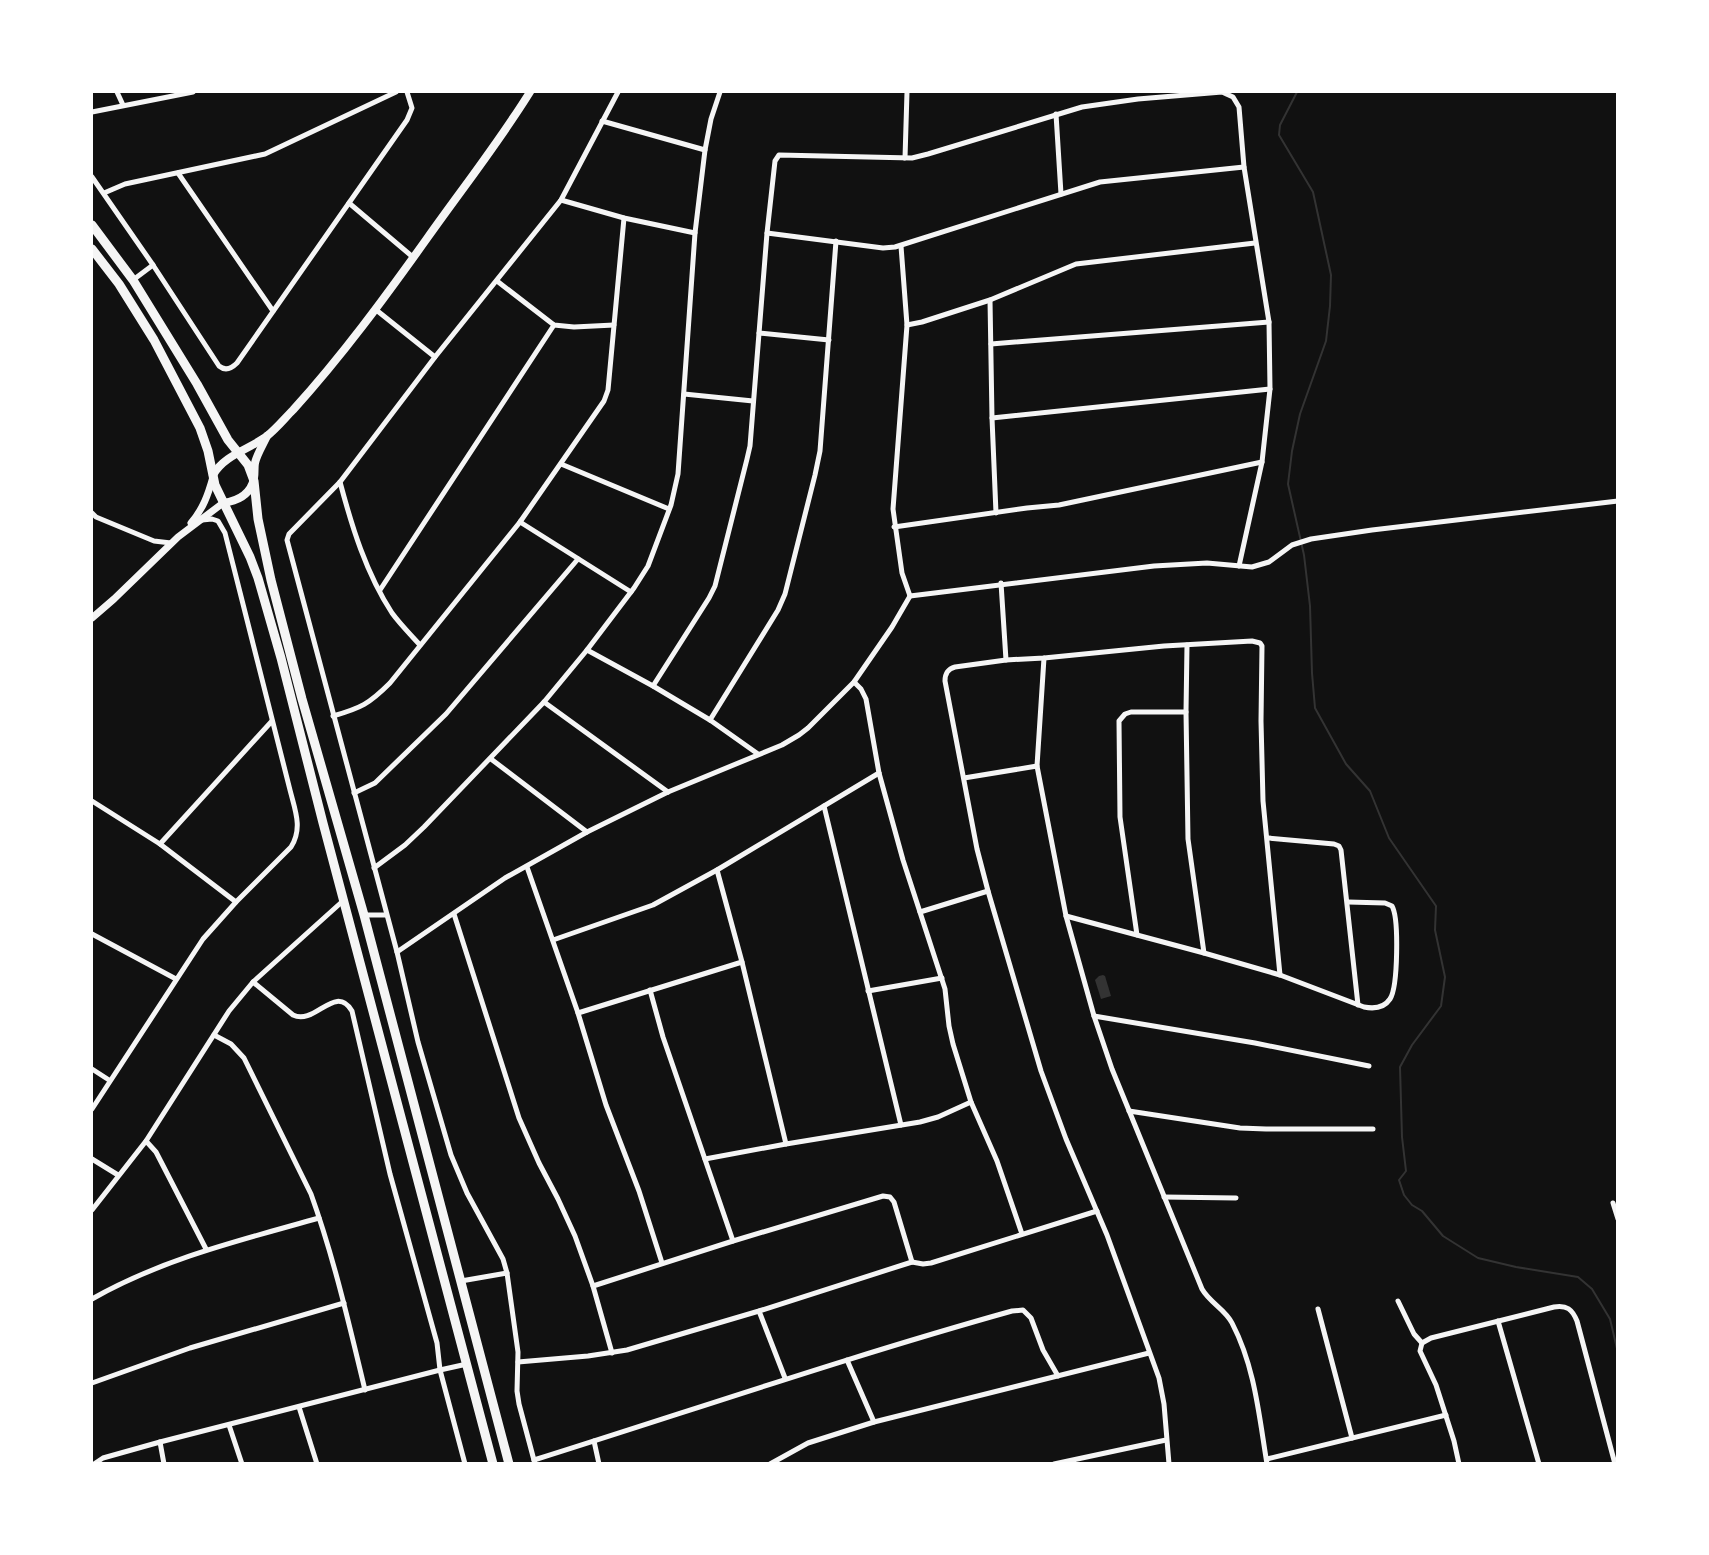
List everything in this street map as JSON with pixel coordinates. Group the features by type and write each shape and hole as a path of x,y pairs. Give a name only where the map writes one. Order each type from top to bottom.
{"highway":[{"path":"92,225 133,280 197,384 228,440 248,465 254,481 258,519 271,580 302,699 364,915 509,1464"},
{"path":"93,253 119,284 153,340 200,428 208,451 215,485 250,557 264,597 493,1464"}],"main road":[{"path":"213,476 218,466 268,435 306,394 414,258 509,126 530,92"},
{"path":"223,503 233,502 249,491 254,481 255,463 268,435"}],"street":[{"path":"117,92 123,105"},
{"path":"92,112 194,92"},
{"path":"104,193 125,184 265,154 396,92"},
{"path":"92,177 219,366 229,369 237,363 409,117 412,105 407,92"},
{"path":"618,92 561,200 435,357 340,482 289,534 287,543 397,952 418,1042 452,1157 467,1193 503,1259 507,1273 518,1362 519,1404 534,1462 785,1378 1012,1311 1023,1310 1031,1317 1043,1350 1058,1376"},
{"path":"374,868 405,845 424,827 544,702 632,592 648,566 669,509 678,474 695,233 705,150 711,119 720,92"},
{"path":"905,159 907,92"},
{"path":"653,686 718,580 750,446 767,233 775,161 778,156 905,159 1092,105 1222,92 1233,97 1239,107 1244,167 1269,322 1270,389 1262,462 1239,566"},
{"path":"1056,114 1061,194"},
{"path":"602,121 705,150"},
{"path":"767,233 883,248 901,246 1088,185 1110,180 1244,167"},
{"path":"178,173 273,311"},
{"path":"561,200 624,218 695,233"},
{"path":"349,203 414,258"},
{"path":"333,716 362,707 373,700 390,683 520,522 607,396 624,218"},
{"path":"710,720 778,610 785,594 818,464 836,241"},
{"path":"907,325 990,300 1076,264 1255,243"},
{"path":"397,952 505,878 587,832 668,792 782,745 799,735 854,682 892,627 910,596 902,573 894,527 893,497 907,325 901,246"},
{"path":"133,280 153,265"},
{"path":"497,281 554,325 574,327 614,324"},
{"path":"990,300 996,513"},
{"path":"375,309 435,357"},
{"path":"991,344 1269,322"},
{"path":"380,590 554,325"},
{"path":"759,333 829,340"},
{"path":"992,418 1270,389"},
{"path":"684,394 753,401"},
{"path":"894,527 1059,505 1262,462"},
{"path":"561,464 669,509"},
{"path":"184,532 201,512 207,500 213,476"},
{"path":"340,482 357,541 380,590 394,615 420,645"},
{"path":"910,596 1154,566 1207,563 1252,567 1262,565 1292,545 1311,539 1617,501"},
{"path":"92,618 171,543 223,503"},
{"path":"92,513 96,517 154,541 171,543"},
{"path":"92,1109 203,939 291,847 298,831 298,820 225,533 218,521 201,520"},
{"path":"520,522 632,592"},
{"path":"354,793 375,783 446,714 578,559"},
{"path":"1001,584 1006,660"},
{"path":"1168,1464 1163,1392 1159,1378 1097,1211 1066,1139 1041,1071 988,891 977,849 945,675 948,670 1006,660 1187,645 1254,641 1260,643 1262,646 1263,789 1280,975"},
{"path":"1187,645 1188,839 1204,952"},
{"path":"587,650 710,720 758,754"},
{"path":"1044,658 1037,766 1066,916 1094,1016 1112,1069 1164,1197 1202,1289 1208,1298 1228,1316 1239,1339 1253,1381 1267,1461 1446,1415"},
{"path":"854,682 866,699 879,773 907,876 945,989 951,1037 971,1102 997,1161 1022,1234"},
{"path":"544,702 668,792"},
{"path":"1137,935 1120,817 1119,721 1128,713 1186,712"},
{"path":"160,844 272,722"},
{"path":"491,759 587,832"},
{"path":"964,778 1037,766"},
{"path":"553,940 653,905 717,870 879,773"},
{"path":"92,801 160,844 236,902"},
{"path":"824,806 901,1125"},
{"path":"1268,838 1339,846 1342,853 1348,902 1358,1005"},
{"path":"527,867 578,1013 606,1105 639,1191 662,1263"},
{"path":"717,870 786,1144"},
{"path":"920,912 988,891"},
{"path":"92,1210 146,1141 229,1011 253,982 344,900"},
{"path":"1066,916 1204,952 1280,975 1358,1005 1370,1008 1379,1007 1391,997 1396,973 1396,916 1393,908 1388,904 1348,902"},
{"path":"454,914 519,1119 568,1220 592,1286 612,1353"},
{"path":"364,915 386,915"},
{"path":"92,934 176,979"},
{"path":"578,1013 742,962"},
{"path":"868,991 942,978"},
{"path":"253,982 299,1018 335,1001 348,1004 352,1011 390,1174 437,1343 440,1370 465,1464"},
{"path":"650,990 663,1037 733,1240"},
{"path":"1094,1016 1255,1043 1369,1066"},
{"path":"214,1035 231,1044 244,1058 310,1194 344,1303 365,1390"},
{"path":"92,1069 109,1080"},
{"path":"705,1159 928,1121 971,1102"},
{"path":"1129,1111 1240,1128 1373,1129"},
{"path":"146,1141 156,1152 206,1250"},
{"path":"92,1159 118,1175"},
{"path":"592,1286 878,1196 886,1196 894,1202 912,1262"},
{"path":"1164,1197 1236,1198"},
{"path":"1613,1203 1617,1219"},
{"path":"518,1362 627,1350 912,1262 931,1263 1097,1211"},
{"path":"92,1299 132,1278 206,1250 319,1218"},
{"path":"461,1281 507,1273"},
{"path":"1398,1301 1414,1335 1422,1343"},
{"path":"92,1383 190,1348 344,1303"},
{"path":"1459,1464 1434,1379 1420,1352 1422,1343 1431,1338 1563,1306 1574,1312 1577,1321 1615,1464"},
{"path":"1318,1309 1352,1438"},
{"path":"759,1311 785,1378"},
{"path":"1498,1321 1539,1464"},
{"path":"770,1464 799,1447 874,1422 1149,1353"},
{"path":"847,1360 874,1422"},
{"path":"94,1464 104,1458 160,1442 467,1364"},
{"path":"299,1407 317,1464"},
{"path":"229,1425 242,1464"},
{"path":"1054,1464 1166,1440"},
{"path":"594,1441 599,1464"},
{"path":"160,1442 164,1464"}],"shaded area":[{"path":"1103,975 1111,996 1101,999 1095,980"}],"waterway":[{"path":"1297,92 1280,125 1279,135 1313,192 1331,275 1326,341 1300,414 1288,484 1304,555 1310,606 1315,708 1346,764 1370,791 1389,838 1436,906 1435,930 1445,977 1441,1006 1412,1045 1400,1067 1402,1137 1406,1171 1399,1180 1404,1195 1412,1205 1422,1211 1443,1236 1478,1258 1578,1277 1592,1289 1610,1319 1618,1353"}]}
